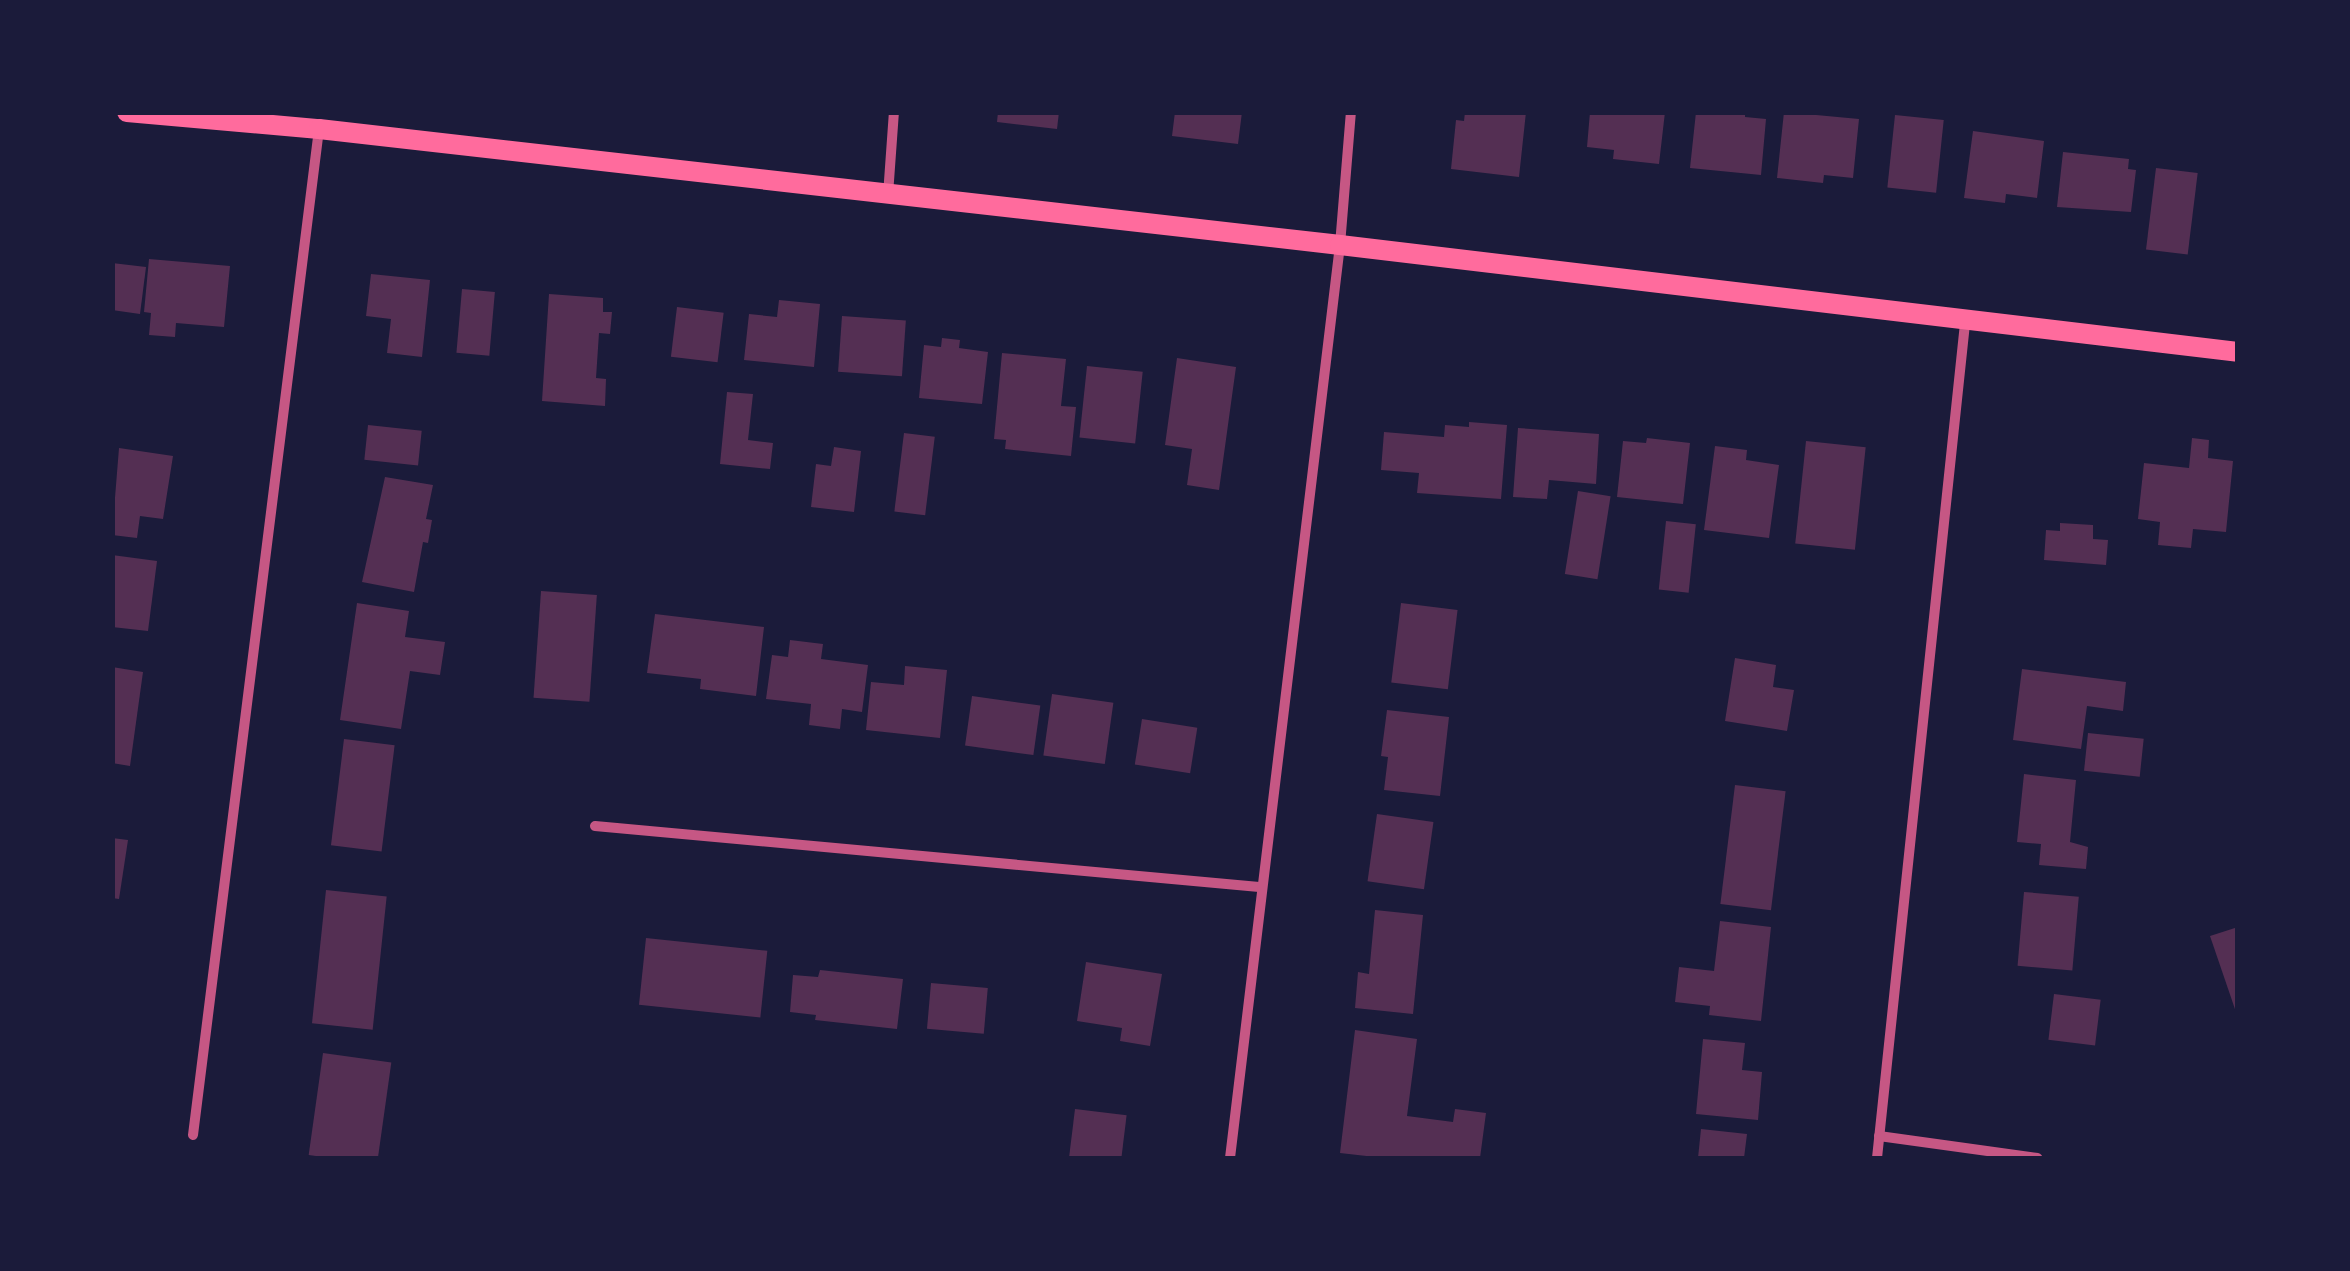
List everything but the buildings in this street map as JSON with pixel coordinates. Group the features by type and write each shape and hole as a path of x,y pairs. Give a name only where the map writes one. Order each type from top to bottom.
{"main road":[{"path":"126,112 1340,244 1965,323 2238,352"}],"street":[{"path":"888,195 894,112"},
{"path":"1230,1158 1259,887 1340,244 1351,112"},
{"path":"193,1134 319,130"},
{"path":"1877,1158 1965,323"},
{"path":"596,826 1259,887"},
{"path":"1879,1136 2038,1158"}]}
